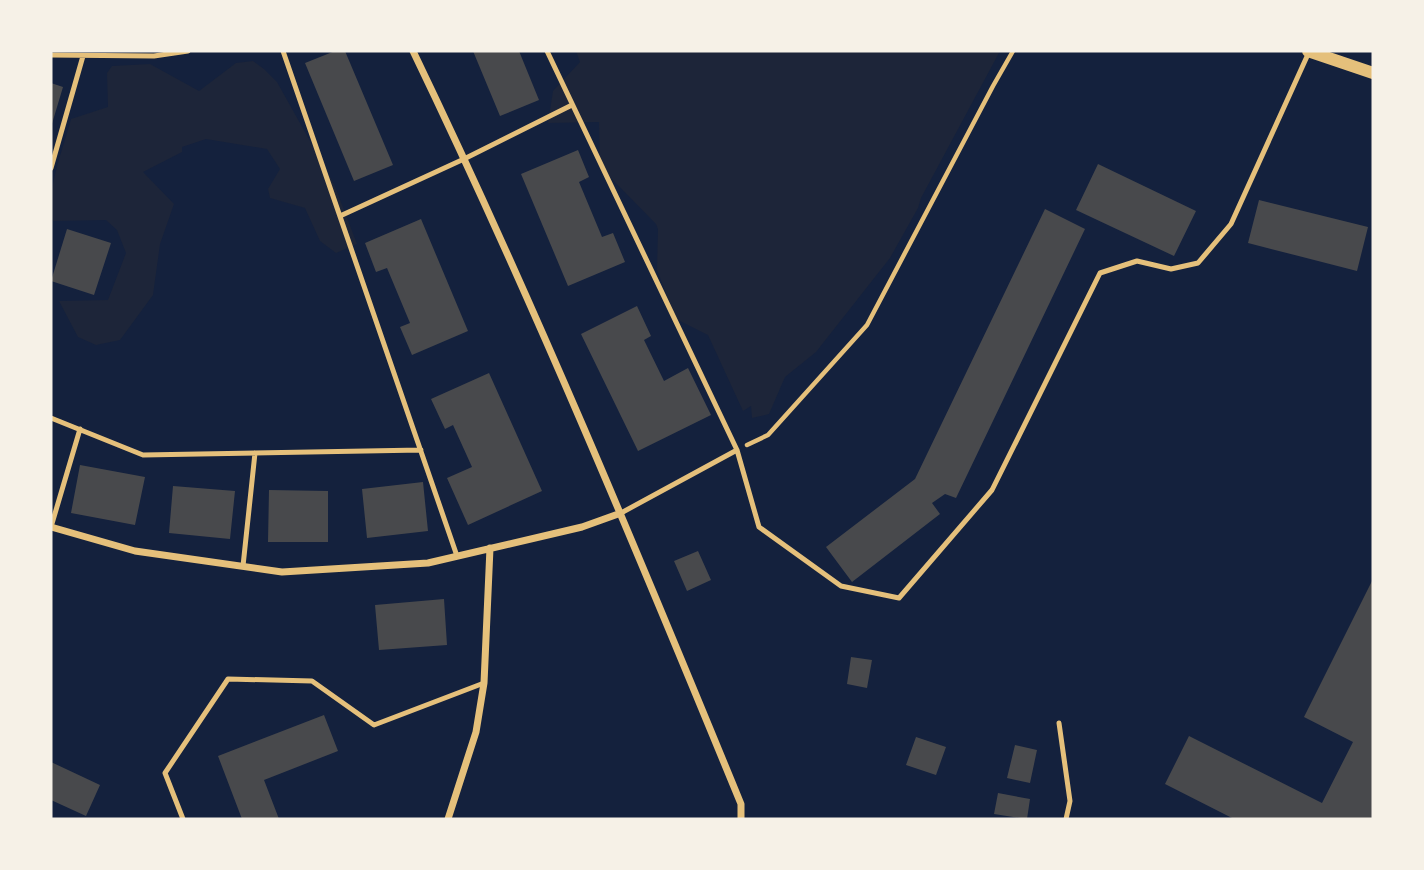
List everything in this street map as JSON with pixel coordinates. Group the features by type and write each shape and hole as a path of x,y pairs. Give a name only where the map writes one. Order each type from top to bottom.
{"street":[{"path":"413,51 464,159 621,513 741,804 741,819"},
{"path":"1309,51 1373,73"},
{"path":"51,527 135,551 282,572 428,563 582,527 621,513"},
{"path":"448,819 475,732 484,683 490,548"}],"lane":[{"path":"51,55 154,56 188,51"},
{"path":"283,51 457,556"},
{"path":"547,51 737,450 759,527 841,586 899,598 992,490 1100,273 1137,261 1171,269 1198,263 1231,224 1309,51"},
{"path":"51,168 83,55"},
{"path":"340,216 572,105"},
{"path":"51,418 143,455 421,450"},
{"path":"51,527 79,429"},
{"path":"621,513 737,450"},
{"path":"243,566 255,453"},
{"path":"183,819 165,773 228,679 312,681 374,725 484,683"},
{"path":"1059,723 1070,801 1066,819"}],"path":[{"path":"737,450 768,435 867,325 1013,51"}],"shaded area":[{"path":"576,51 1000,51 890,258 816,352 785,377 769,414 752,418 751,406 743,411 708,335 676,319 657,270 658,229 600,167 599,122 548,123 553,91 580,62"},
{"path":"253,61 277,82 334,184 357,244 336,253 320,241 305,208 270,198 268,189 280,169 267,149 206,139 182,147 182,152 143,172 174,204 160,244 153,295 120,340 96,345 78,337 59,301 108,300 126,253 117,230 106,220 53,221 53,186 71,119 108,107 107,73 112,66 150,64 199,91 236,63"}],"building":[{"path":"335,51 345,51 393,165 354,181 305,63"},
{"path":"473,51 519,51 539,100 500,116"},
{"path":"51,83 63,87 51,127"},
{"path":"578,150 589,177 579,182 602,237 613,233 625,262 568,286 521,174"},
{"path":"1098,164 1196,211 1174,256 1076,210"},
{"path":"1259,200 1368,227 1357,271 1248,243"},
{"path":"1045,209 1085,229 956,498 945,494 932,503 940,514 852,582 826,547 915,479"},
{"path":"421,219 468,331 412,355 400,327 410,323 387,268 376,272 365,243"},
{"path":"67,229 111,243 94,295 51,281"},
{"path":"637,306 651,336 644,340 664,381 688,368 711,415 638,451 581,334"},
{"path":"489,373 542,491 468,525 447,478 472,467 453,425 445,429 431,399"},
{"path":"80,465 145,477 135,525 71,513"},
{"path":"423,482 428,531 367,538 362,489"},
{"path":"173,486 235,491 230,539 169,533"},
{"path":"269,490 328,491 328,542 268,542"},
{"path":"698,551 711,580 687,591 674,561"},
{"path":"1373,579 1373,819 1234,819 1165,784 1189,736 1322,803 1353,742 1304,717"},
{"path":"444,599 447,645 379,650 375,605"},
{"path":"851,657 872,660 867,688 847,684"},
{"path":"324,715 338,751 264,780 279,819 242,819 218,756"},
{"path":"916,737 946,747 936,775 906,765"},
{"path":"1015,745 1037,750 1030,783 1007,778"},
{"path":"51,762 100,785 86,816 51,800"},
{"path":"998,793 1030,799 1027,819 994,814"}]}
